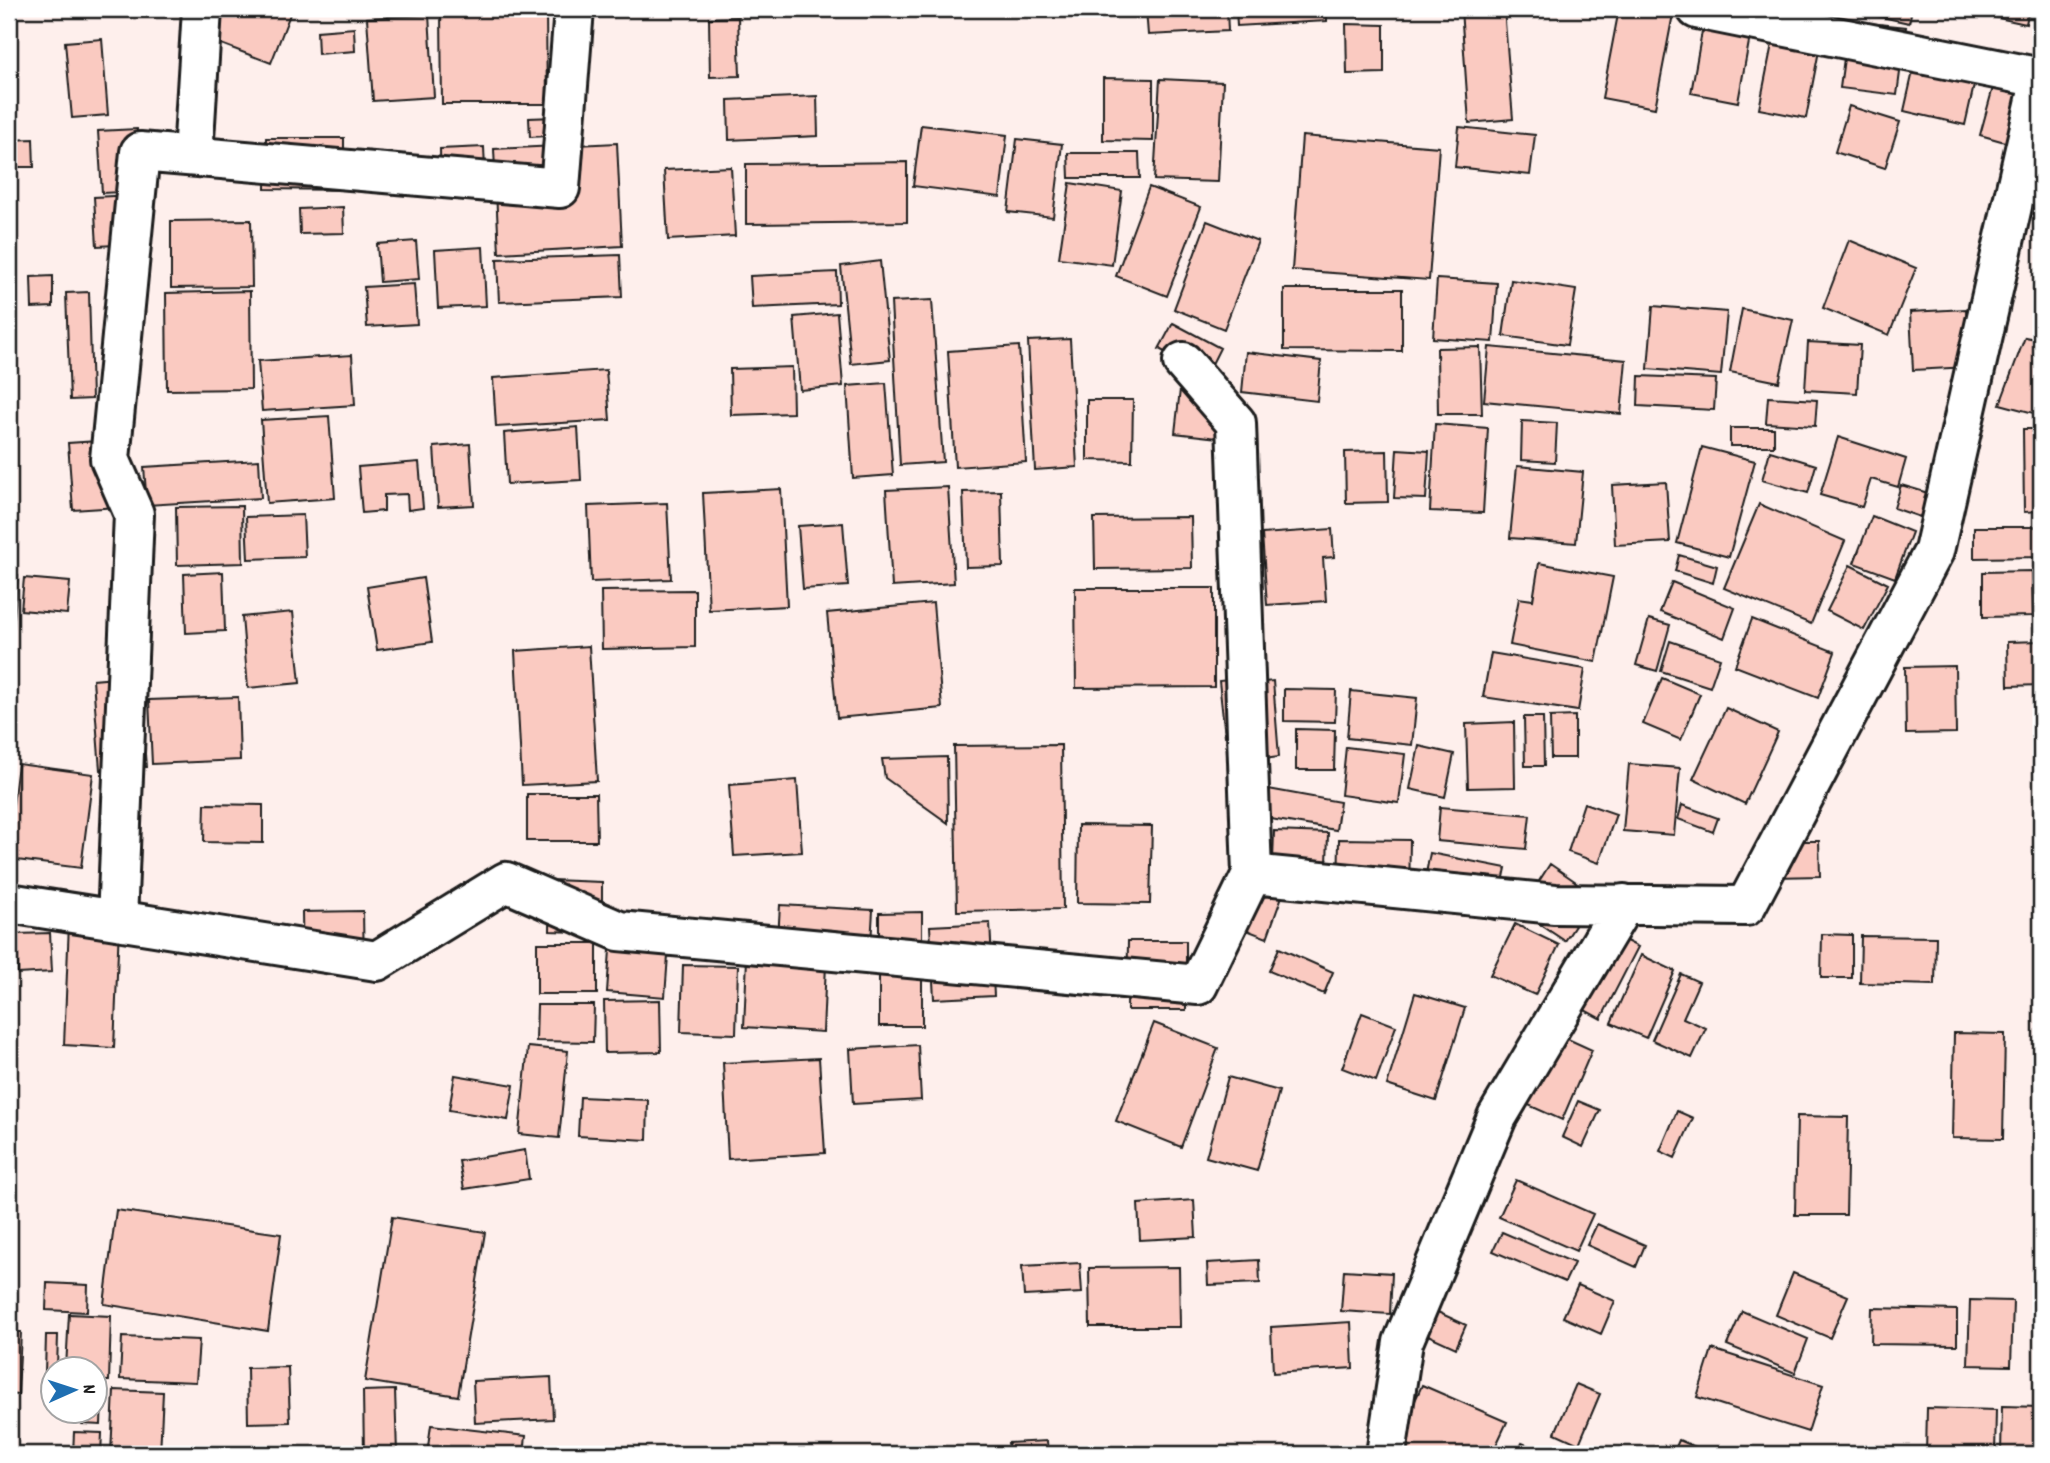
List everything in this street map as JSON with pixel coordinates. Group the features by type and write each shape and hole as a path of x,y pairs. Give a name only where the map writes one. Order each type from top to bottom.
{"street":[{"path":"192,156 202,9"},
{"path":"117,920 134,514 110,459 140,152 560,188 575,9"},
{"path":"1252,874 1555,904 1746,906 1934,551 2041,78 1697,9"},
{"path":"9,903 377,961 506,882 619,931 1198,985 1252,874 1236,423 1183,362"},
{"path":"1385,1454 1403,1342 1497,1117 1624,904"}],"building":[{"path":"211,9 292,9 271,63 200,36"},
{"path":"1146,9 1227,9 1228,31 1148,35"},
{"path":"1236,9 1327,9 1327,21 1237,26"},
{"path":"1348,9 1409,9 1409,12 1348,15"},
{"path":"1461,9 1504,9 1513,119 1469,123"},
{"path":"1619,9 1674,9 1655,108 1602,98"},
{"path":"1706,9 1755,9 1738,102 1691,93"},
{"path":"1779,9 1827,9 1806,118 1759,109"},
{"path":"1846,9 1912,9 1909,23"},
{"path":"1957,9 2029,9 2026,24"},
{"path":"546,11 547,104 442,104 441,12"},
{"path":"429,15 434,97 373,101 367,18"},
{"path":"738,17 740,76 710,77 709,18"},
{"path":"1849,21 1906,27 1897,95 1840,88"},
{"path":"1346,24 1384,25 1384,73 1347,74"},
{"path":"354,28 355,51 318,54 317,31"},
{"path":"1921,36 1982,50 1965,125 1904,111"},
{"path":"102,39 108,115 72,118 65,42"},
{"path":"1998,69 2041,80 2026,148 1980,135"},
{"path":"9,74 16,75 15,123 9,123"},
{"path":"1103,78 1153,79 1153,141 1103,140"},
{"path":"1160,79 1223,82 1218,182 1154,180"},
{"path":"817,96 818,136 729,140 728,100"},
{"path":"1849,106 1900,122 1885,168 1835,152"},
{"path":"581,116 582,134 530,137 529,118"},
{"path":"921,125 1007,135 1000,197 913,186"},
{"path":"1459,127 1535,135 1530,175 1455,167"},
{"path":"137,129 140,191 102,193 98,131"},
{"path":"1302,136 1439,147 1429,280 1292,270"},
{"path":"266,138 344,138 344,190 265,189"},
{"path":"33,139 34,167 9,167 9,140"},
{"path":"1017,139 1062,144 1053,217 1008,212"},
{"path":"617,143 622,246 499,253 494,149"},
{"path":"484,147 486,194 441,194 440,149"},
{"path":"1068,153 1139,153 1140,178 1069,178"},
{"path":"907,162 907,222 746,224 746,164"},
{"path":"731,167 735,236 668,240 664,170"},
{"path":"1070,183 1122,191 1112,265 1059,258"},
{"path":"1149,187 1201,207 1167,296 1116,276"},
{"path":"132,195 135,244 97,246 94,197"},
{"path":"343,207 344,233 300,234 299,209"},
{"path":"251,220 252,287 171,288 171,221"},
{"path":"1207,221 1258,241 1224,329 1174,309"},
{"path":"1849,240 1916,268 1889,335 1823,308"},
{"path":"416,241 419,279 380,282 377,244"},
{"path":"483,247 486,306 438,308 435,250"},
{"path":"620,255 622,297 499,302 497,259"},
{"path":"880,261 890,360 851,364 841,266"},
{"path":"837,272 838,304 752,308 750,276"},
{"path":"53,276 53,307 32,308 31,277"},
{"path":"1437,279 1497,283 1493,342 1433,338"},
{"path":"1511,280 1576,290 1567,345 1503,336"},
{"path":"414,284 417,324 367,327 364,287"},
{"path":"1284,289 1402,289 1402,351 1284,350"},
{"path":"250,291 251,389 167,390 166,293"},
{"path":"89,292 92,399 70,400 66,293"},
{"path":"932,300 943,462 900,465 891,302"},
{"path":"1653,306 1727,312 1721,375 1648,369"},
{"path":"1742,309 1793,320 1779,382 1730,372"},
{"path":"1966,309 1969,367 1913,370 1910,312"},
{"path":"837,313 843,386 800,390 794,317"},
{"path":"1173,323 1220,348 1207,374 1159,349"},
{"path":"2025,337 2041,340 2041,415 2000,404"},
{"path":"1070,339 1077,467 1035,470 1028,341"},
{"path":"1808,342 1860,345 1857,393 1805,390"},
{"path":"1019,346 1026,462 955,467 948,351"},
{"path":"1480,347 1482,414 1438,414 1437,348"},
{"path":"1489,347 1626,360 1621,414 1484,401"},
{"path":"1246,352 1321,361 1317,401 1242,392"},
{"path":"352,355 355,405 262,411 258,361"},
{"path":"792,367 793,413 731,415 730,369"},
{"path":"606,370 610,420 496,427 493,378"},
{"path":"1639,376 1716,379 1714,410 1638,406"},
{"path":"1181,381 1232,386 1226,439 1175,433"},
{"path":"886,383 893,475 853,478 847,386"},
{"path":"1768,397 1817,400 1815,426 1766,423"},
{"path":"1087,400 1133,400 1132,461 1087,460"},
{"path":"329,416 335,498 267,503 261,420"},
{"path":"1522,421 1557,423 1555,462 1521,460"},
{"path":"1435,424 1488,428 1483,513 1430,511"},
{"path":"578,427 581,480 507,484 504,433"},
{"path":"1730,428 1774,428 1774,446 1730,446"},
{"path":"2023,429 2041,429 2041,511 2024,512"},
{"path":"1838,437 1906,459 1898,487 1871,479 1862,507 1820,495"},
{"path":"128,439 133,506 73,510 68,443"},
{"path":"470,444 474,505 438,507 434,447"},
{"path":"1702,447 1755,461 1729,557 1677,543"},
{"path":"1397,449 1429,451 1426,499 1394,498"},
{"path":"1387,451 1388,502 1346,503 1345,452"},
{"path":"1770,451 1816,465 1808,493 1762,480"},
{"path":"259,460 261,498 147,505 144,467"},
{"path":"419,462 423,508 408,510 407,494 384,495 384,511 362,513 358,467"},
{"path":"1517,466 1583,472 1576,543 1510,538"},
{"path":"1666,482 1670,542 1615,545 1612,485"},
{"path":"1901,485 1928,493 1920,517 1894,508"},
{"path":"948,487 954,583 892,587 886,490"},
{"path":"781,489 787,606 709,610 703,493"},
{"path":"1001,491 1003,566 966,567 963,492"},
{"path":"667,503 671,579 591,582 588,506"},
{"path":"1759,504 1845,541 1811,624 1724,588"},
{"path":"242,506 243,563 177,565 176,507"},
{"path":"303,515 305,557 248,559 246,517"},
{"path":"1872,516 1912,532 1895,578 1854,563"},
{"path":"1191,517 1192,568 1095,569 1094,518"},
{"path":"843,523 848,586 803,589 798,526"},
{"path":"1974,527 2041,527 2041,557 1974,558"},
{"path":"1332,529 1334,557 1323,558 1326,601 1267,605 1262,534"},
{"path":"1679,555 1717,566 1713,583 1675,571"},
{"path":"1539,563 1613,577 1596,662 1510,645 1519,598 1533,600"},
{"path":"1850,565 1888,584 1864,630 1827,611"},
{"path":"2032,571 2033,616 1983,617 1983,572"},
{"path":"223,572 225,631 186,633 184,574"},
{"path":"9,574 18,575 9,673"},
{"path":"24,578 70,582 67,614 21,610"},
{"path":"423,578 432,642 377,650 367,587"},
{"path":"1672,582 1735,608 1724,638 1660,612"},
{"path":"1075,588 1214,588 1214,687 1076,688"},
{"path":"695,590 695,647 602,649 601,591"},
{"path":"933,603 942,708 837,718 827,613"},
{"path":"293,612 300,683 248,688 242,617"},
{"path":"1649,619 1670,625 1657,671 1636,665"},
{"path":"1752,619 1835,652 1818,698 1735,666"},
{"path":"1670,641 1720,658 1710,687 1661,671"},
{"path":"2041,641 2041,685 2008,686 2007,642"},
{"path":"589,646 597,781 522,785 515,651"},
{"path":"1491,653 1585,669 1578,711 1483,697"},
{"path":"1955,666 1956,733 1906,734 1905,667"},
{"path":"139,676 146,767 100,770 93,680"},
{"path":"1244,678 1250,733 1225,736 1219,681"},
{"path":"1662,678 1700,694 1681,740 1643,724"},
{"path":"1273,681 1279,757 1264,759 1256,683"},
{"path":"1284,689 1336,690 1335,722 1284,721"},
{"path":"1351,691 1417,698 1412,745 1347,738"},
{"path":"238,697 240,760 152,764 149,700"},
{"path":"1726,708 1778,732 1745,804 1693,779"},
{"path":"1575,716 1575,758 1551,758 1550,717"},
{"path":"1524,717 1543,717 1544,766 1525,766"},
{"path":"1514,722 1515,787 1468,788 1466,724"},
{"path":"1296,729 1335,730 1334,770 1296,770"},
{"path":"1061,745 1063,909 957,911 954,746"},
{"path":"1419,746 1454,754 1445,797 1410,789"},
{"path":"1346,747 1405,754 1399,803 1341,795"},
{"path":"947,757 948,823 885,778 882,759"},
{"path":"18,764 93,774 81,868 9,859"},
{"path":"1629,764 1680,768 1674,835 1623,831"},
{"path":"797,780 802,852 734,856 729,785"},
{"path":"1263,788 1340,802 1336,830 1259,817"},
{"path":"527,794 596,794 597,841 527,841"},
{"path":"1584,803 1616,814 1599,863 1568,852"},
{"path":"205,804 263,805 263,843 204,842"},
{"path":"1682,805 1718,818 1713,832 1678,819"},
{"path":"1440,807 1530,815 1526,849 1437,841"},
{"path":"1078,825 1152,826 1150,904 1077,903"},
{"path":"1274,831 1328,833 1327,865 1273,862"},
{"path":"1339,839 1410,840 1409,898 1338,896"},
{"path":"1774,841 1819,841 1820,876 1775,877"},
{"path":"1430,853 1506,868 1495,920 1420,904"},
{"path":"1550,864 1595,895 1565,941 1520,911"},
{"path":"1237,866 1286,885 1267,938 1218,919"},
{"path":"551,880 602,882 602,933 550,931"},
{"path":"70,899 120,901 114,1048 64,1045"},
{"path":"780,905 873,910 870,960 777,955"},
{"path":"363,911 364,969 303,970 302,912"},
{"path":"922,912 922,1026 879,1026 879,913"},
{"path":"990,923 994,996 934,999 930,926"},
{"path":"1515,924 1559,945 1535,995 1490,975"},
{"path":"1605,930 1638,947 1601,1019 1568,1001"},
{"path":"50,933 52,972 18,974 17,934"},
{"path":"1822,934 1852,935 1852,978 1821,978"},
{"path":"1861,936 1936,937 1935,985 1860,983"},
{"path":"1128,941 1186,941 1186,1010 1127,1010"},
{"path":"537,943 597,943 597,994 537,994"},
{"path":"1279,948 1333,972 1324,994 1269,971"},
{"path":"610,950 668,955 665,997 607,992"},
{"path":"1641,955 1675,971 1646,1038 1611,1023"},
{"path":"747,959 826,964 823,1032 744,1027"},
{"path":"683,965 738,966 736,1034 681,1032"},
{"path":"1681,974 1699,982 1683,1018 1706,1028 1692,1058 1652,1040"},
{"path":"1415,993 1465,1008 1436,1101 1387,1085"},
{"path":"660,1000 661,1052 605,1053 604,1001"},
{"path":"537,1005 594,1005 593,1042 536,1041"},
{"path":"1362,1013 1396,1026 1376,1081 1342,1068"},
{"path":"1154,1023 1218,1048 1181,1147 1116,1121"},
{"path":"1546,1029 1592,1050 1562,1120 1515,1099"},
{"path":"1954,1033 2005,1034 2003,1139 1952,1138"},
{"path":"918,1045 921,1100 853,1104 850,1049"},
{"path":"528,1047 568,1051 559,1138 519,1134"},
{"path":"819,1058 825,1153 728,1159 723,1063"},
{"path":"455,1075 514,1085 508,1120 449,1110"},
{"path":"1228,1077 1279,1091 1257,1171 1206,1157"},
{"path":"580,1097 648,1100 647,1140 578,1136"},
{"path":"1578,1101 1600,1110 1583,1147 1562,1137"},
{"path":"1677,1111 1693,1118 1675,1158 1660,1151"},
{"path":"1797,1116 1848,1117 1846,1215 1795,1215"},
{"path":"525,1150 529,1179 464,1189 459,1161"},
{"path":"1516,1180 1593,1214 1576,1251 1499,1217"},
{"path":"1194,1200 1196,1237 1140,1240 1138,1204"},
{"path":"116,1210 281,1234 268,1331 104,1304"},
{"path":"392,1217 485,1232 458,1396 365,1381"},
{"path":"1597,1224 1645,1245 1636,1267 1587,1245"},
{"path":"1502,1232 1574,1263 1565,1282 1493,1251"},
{"path":"2041,1252 2041,1307 2039,1307"},
{"path":"1259,1260 1260,1283 1208,1285 1207,1263"},
{"path":"1080,1263 1082,1293 1024,1296 1022,1266"},
{"path":"1179,1267 1180,1327 1090,1327 1089,1268"},
{"path":"1344,1270 1392,1273 1390,1314 1341,1311"},
{"path":"1793,1273 1848,1296 1830,1338 1776,1315"},
{"path":"47,1283 88,1285 87,1312 46,1310"},
{"path":"1578,1285 1615,1301 1601,1334 1563,1317"},
{"path":"1970,1300 2013,1301 2011,1366 1968,1365"},
{"path":"1429,1308 1466,1325 1456,1348 1419,1331"},
{"path":"1872,1308 1957,1310 1957,1345 1871,1344"},
{"path":"1742,1311 1808,1339 1795,1373 1727,1345"},
{"path":"69,1314 111,1316 109,1381 108,1354 67,1354"},
{"path":"1351,1322 1353,1368 1273,1373 1271,1327"},
{"path":"9,1332 21,1332 18,1395 9,1394"},
{"path":"46,1335 58,1335 57,1354 46,1354"},
{"path":"122,1337 199,1340 196,1382 120,1379"},
{"path":"1712,1349 1823,1385 1808,1432 1697,1397"},
{"path":"288,1367 290,1422 248,1423 247,1368"},
{"path":"551,1377 553,1419 475,1423 473,1381"},
{"path":"1576,1384 1600,1394 1579,1444 1555,1433"},
{"path":"1422,1385 1507,1422 1492,1454 1402,1454 1393,1450"},
{"path":"114,1390 163,1392 160,1454 111,1454"},
{"path":"395,1390 397,1454 364,1454 363,1391"},
{"path":"2002,1406 2041,1407 2041,1454 2001,1454"},
{"path":"1927,1408 1996,1410 1995,1454 1926,1454"},
{"path":"431,1425 526,1436 524,1454 427,1454"},
{"path":"74,1432 102,1433 101,1454 73,1454"},
{"path":"1679,1440 1712,1454 1673,1454"},
{"path":"1047,1441 1048,1454 1009,1454 1008,1443"},
{"path":"1522,1443 1548,1454 1517,1454"},
{"path":"233,1453 325,1454 233,1454"}]}
